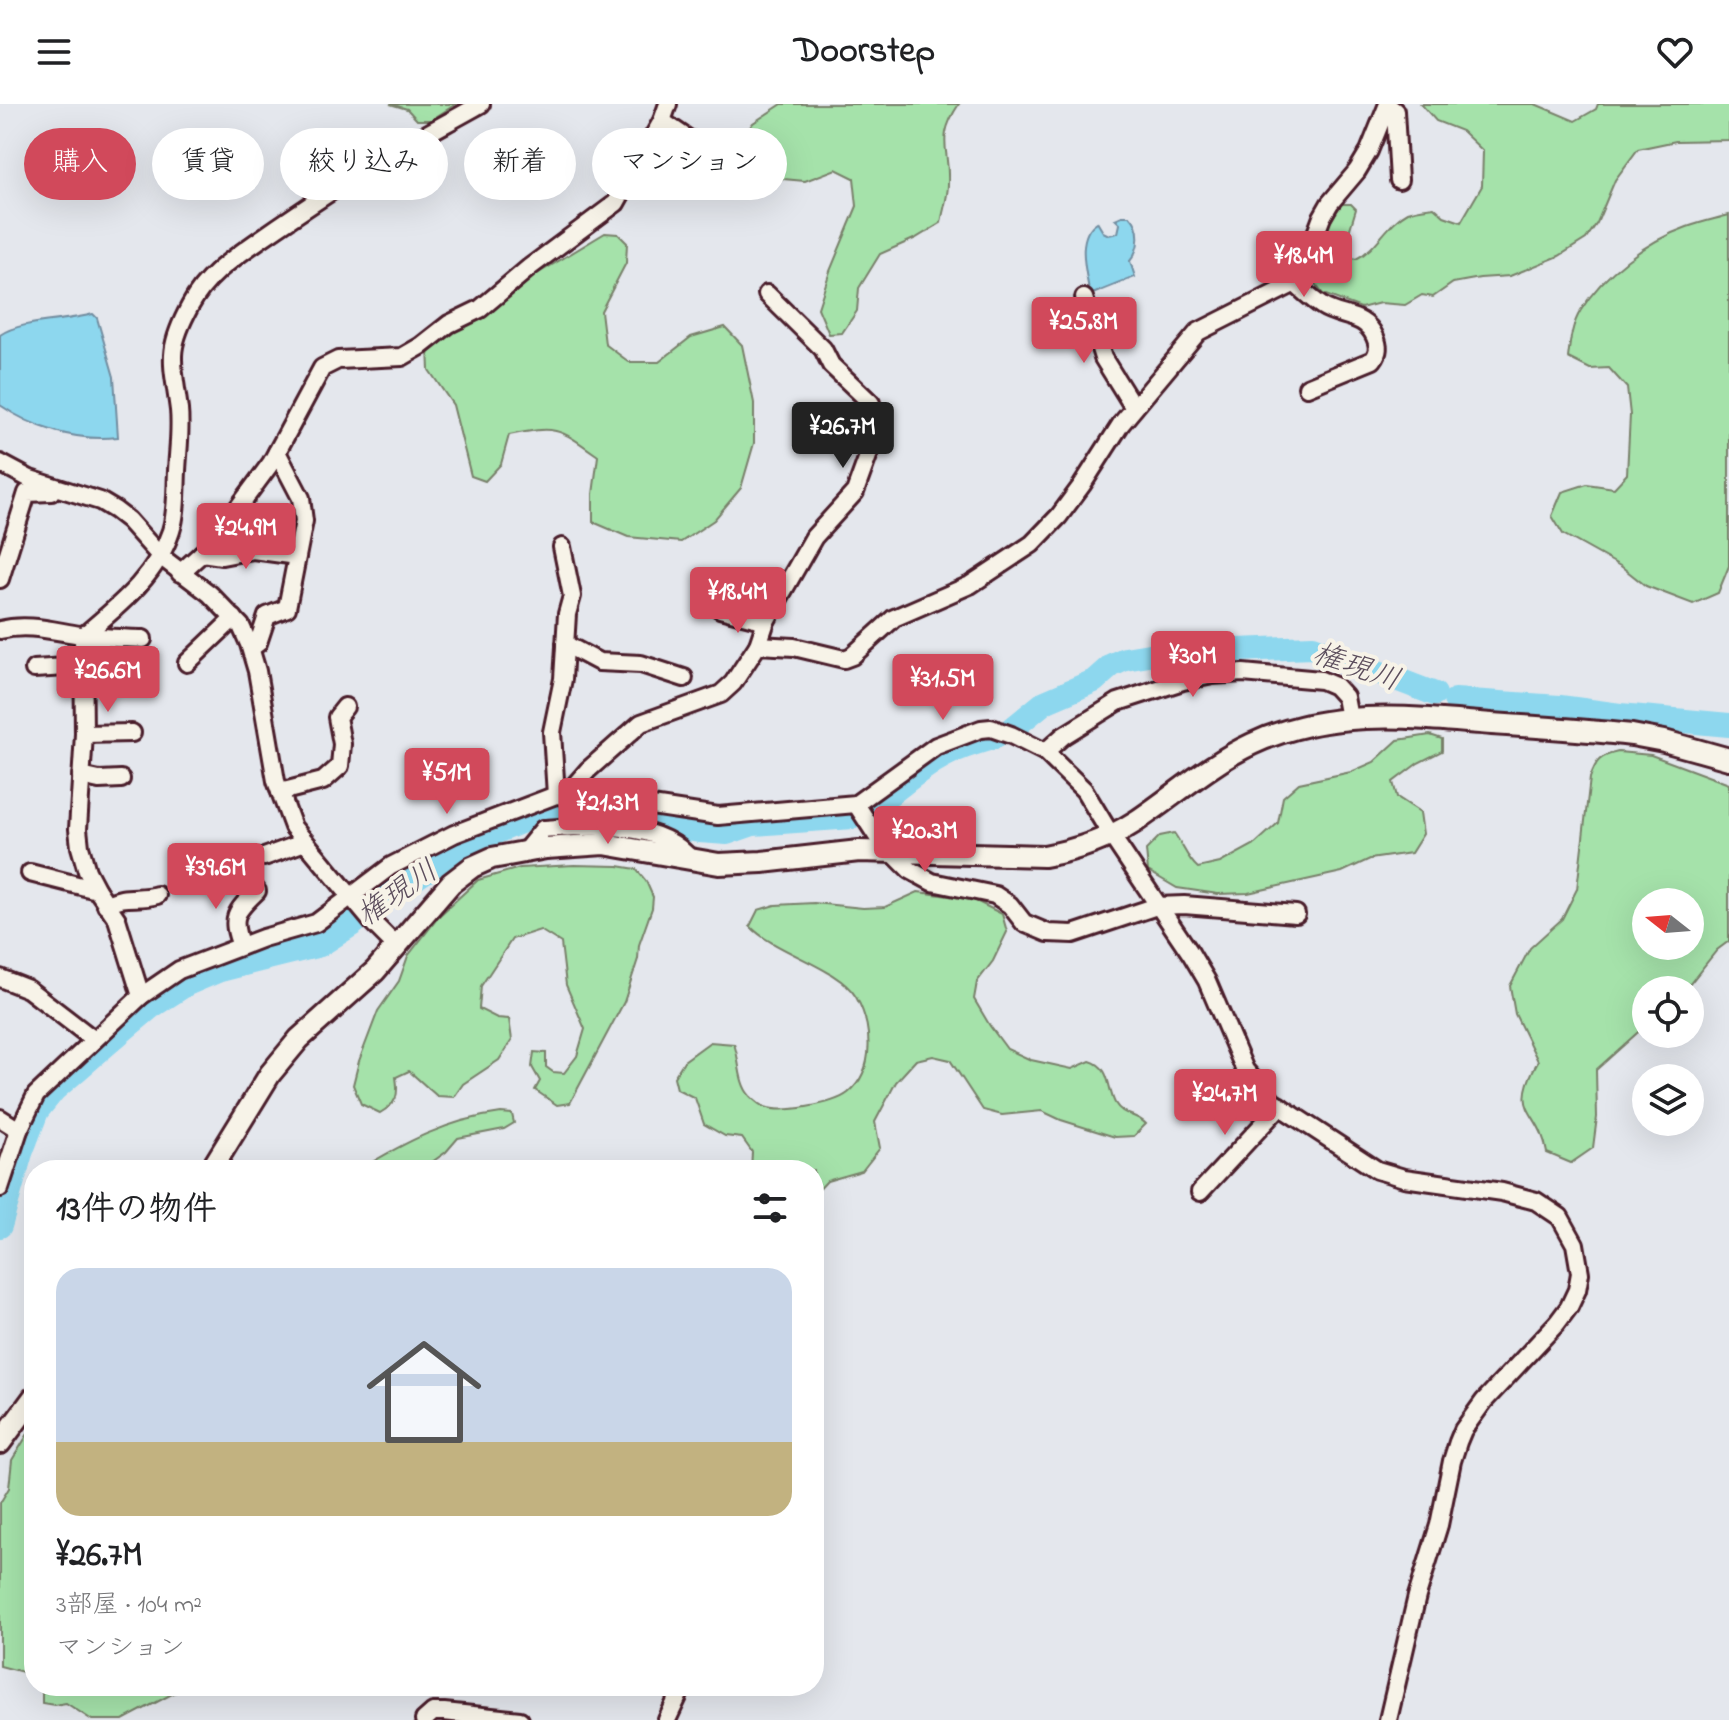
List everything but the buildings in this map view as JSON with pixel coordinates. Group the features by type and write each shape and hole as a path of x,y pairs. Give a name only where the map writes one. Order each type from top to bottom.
{"street":[{"path":"141,996 117,919 87,871 80,847 83,636 127,599 160,556 175,513 179,413 171,372 171,354 190,305 225,263 287,218 386,157 481,104"},
{"path":"180,573 202,553 277,452 322,368 338,360 402,357 449,324 480,309 616,203 662,121 668,104"},
{"path":"758,645 794,647 844,659 852,656 894,618 970,585 1032,544 1059,516 1109,441 1198,332 1289,286 1306,260 1322,217 1369,151 1388,105 1395,111 1399,180"},
{"path":"662,121 672,128"},
{"path":"1292,281 1323,307 1365,322 1378,343 1378,352 1373,360 1307,387"},
{"path":"1,1182 19,1130 36,1095 141,996 179,970 241,946 316,923 353,900 391,866 421,849 486,821 562,795 641,723 721,694 733,683 758,645 766,621 814,537 855,492 872,445 875,422 871,403 831,365 823,349 767,294"},
{"path":"1084,298 1103,358 1134,408"},
{"path":"251,648 258,643 267,616 287,608 304,521 301,498 277,452"},
{"path":"0,463 30,479 100,501 115,510 160,556 210,594 241,626 251,648 280,792 293,827 372,922 397,947"},
{"path":"0,579 27,493 51,492 54,487"},
{"path":"562,547 572,596 563,679 552,732 562,795"},
{"path":"202,553 222,556 253,550 297,556"},
{"path":"720,609 766,621"},
{"path":"187,663 234,618"},
{"path":"0,630 14,626 40,627 83,636 143,639"},
{"path":"565,644 599,662 641,664 684,678"},
{"path":"34,669 83,666"},
{"path":"1045,752 1063,736 1118,702 1183,681 1213,675 1243,673 1321,680 1335,686 1345,697 1349,718"},
{"path":"280,792 323,781 340,766 342,744 337,717 345,707"},
{"path":"217,1160 270,1074 299,1039 351,994 397,947 451,883 472,867 492,858 526,850 604,844 719,864 859,851 1044,856 1071,851 1111,835 1244,748 1299,726 1349,718 1394,717 1632,735 1729,759"},
{"path":"562,795 626,815 718,816 761,810 860,810 936,746 991,728 1045,752 1084,790 1207,981 1245,1070 1256,1085 1280,1106 1377,1170 1404,1178 1502,1192 1536,1201 1560,1217 1579,1258 1577,1290 1557,1323 1484,1401 1463,1430 1417,1596 1388,1720"},
{"path":"84,734 132,733"},
{"path":"81,776 99,780 121,779"},
{"path":"860,810 890,851 910,870 932,882 995,895 1010,905 1024,923 1048,933 1073,934 1157,906 1184,905 1296,914"},
{"path":"526,850 543,829 594,826 626,815"},
{"path":"626,815 641,831 684,850 691,860"},
{"path":"264,857 305,842"},
{"path":"30,873 97,890"},
{"path":"241,946 234,919 250,892"},
{"path":"106,905 117,898 157,895"},
{"path":"0,978 28,989 93,1039"},
{"path":"1200,1192 1280,1106"},
{"path":"0,1118 19,1130"},
{"path":"0,1443 24,1411"},
{"path":"667,1720 678,1696"},
{"path":"424,1720 433,1712 520,1720"}],"green space":[{"path":"390,104 456,104 431,120 417,120 407,109"},
{"path":"782,104 959,104 947,127 948,189 941,223 880,254 859,288 857,311 842,333 829,334 818,308 857,206 854,178 836,169 805,181 787,179 787,128 750,128"},
{"path":"1421,104 1535,104 1575,121 1596,109 1598,104 1729,104 1729,140 1676,141 1638,149 1615,180 1597,223 1586,239 1559,256 1510,276 1453,283 1433,297 1422,295 1405,305 1380,303 1361,308 1323,294 1312,280 1315,260 1326,231 1342,204 1351,204 1356,209 1342,255 1356,259 1411,211 1434,207 1444,216 1461,222 1482,186 1483,151 1462,131 1436,121"},
{"path":"1729,215 1729,566 1718,593 1693,604 1646,586 1622,567 1563,534 1552,516 1562,492 1587,484 1614,488 1627,474 1630,415 1627,388 1609,368 1590,369 1568,358 1573,327 1581,310 1601,284 1642,250 1672,233"},
{"path":"605,233 618,234 627,243 626,263 601,311 605,344 629,362 659,362 691,337 725,327 742,345 754,403 754,443 741,488 714,520 681,542 628,537 593,522 598,456 557,431 538,430 509,435 501,464 485,481 471,476 453,405 429,370 428,348 537,274"},
{"path":"1430,735 1442,739 1442,751 1418,763 1393,782 1397,797 1420,812 1423,834 1411,853 1370,859 1342,872 1248,893 1218,894 1177,888 1148,871 1146,850 1160,836 1174,833 1198,868 1220,863 1255,844 1278,823 1283,797 1299,783 1351,772 1374,762 1398,740"},
{"path":"1618,752 1651,755 1729,784 1729,941 1717,950 1696,976 1632,976 1632,1038 1596,1070 1597,1117 1593,1148 1571,1163 1547,1153 1526,1102 1529,1079 1538,1061 1515,1014 1510,986 1530,948 1562,919 1577,889 1590,778 1603,757"},
{"path":"574,865 636,869 653,897 624,1002 570,1103 557,1105 535,1090 540,1081 532,1067 534,1052 546,1053 546,1067 553,1072 564,1073 577,1056 585,1029 566,985 561,943 540,930 512,939 481,986 479,1009 497,1018 509,1019 512,1040 499,1060 463,1084 454,1097 437,1096 409,1071 396,1077 396,1098 386,1109 380,1113 361,1104 353,1085 378,1011 399,981 408,956 440,915 478,880 520,868"},
{"path":"918,892 972,899 1002,914 1007,932 993,961 977,982 974,999 990,1026 1007,1049 1031,1060 1072,1069 1090,1061 1097,1064 1105,1073 1118,1107 1146,1124 1134,1136 1115,1137 1042,1111 1002,1115 983,1110 950,1060 933,1056 916,1060 896,1082 875,1122 880,1148 862,1171 824,1184 824,1160 752,1160 752,1152 742,1138 725,1136 704,1124 695,1098 677,1089 674,1077 684,1061 710,1042 734,1044 746,1091 759,1104 773,1109 808,1107 841,1097 857,1083 867,1060 868,1034 856,997 847,986 821,968 761,936 750,926 758,910 775,905 814,903 885,907"},
{"path":"512,1114 514,1123 504,1129 458,1138 435,1160 376,1160 427,1134 481,1116"},
{"path":"24,1440 24,1672 0,1666 0,1503 9,1488 12,1460"},
{"path":"42,1696 168,1696 123,1720 92,1720 66,1703 42,1703"}],"water":[{"path":"1130,216 1138,232 1138,245 1130,261 1135,277 1090,295 1084,255 1086,236 1097,222 1103,232 1109,235 1118,233 1120,224 1115,219"},
{"path":"93,314 97,318 114,377 118,437 87,437 56,432 0,405 0,335 31,324"}],"waterway":[{"name":"権現川","path":"1012,729 1045,702 1094,681 1112,665 1125,659 1161,653 1313,647 1435,694"},
{"name":"権現川","path":"1455,700 1560,707 1729,725"},
{"name":"権現川","path":"0,1226 37,1111 54,1090 151,1007 187,984 220,970 320,945 463,846 547,814 611,812 636,815 669,826 727,833 753,824 853,817 944,756 995,737"}]}
